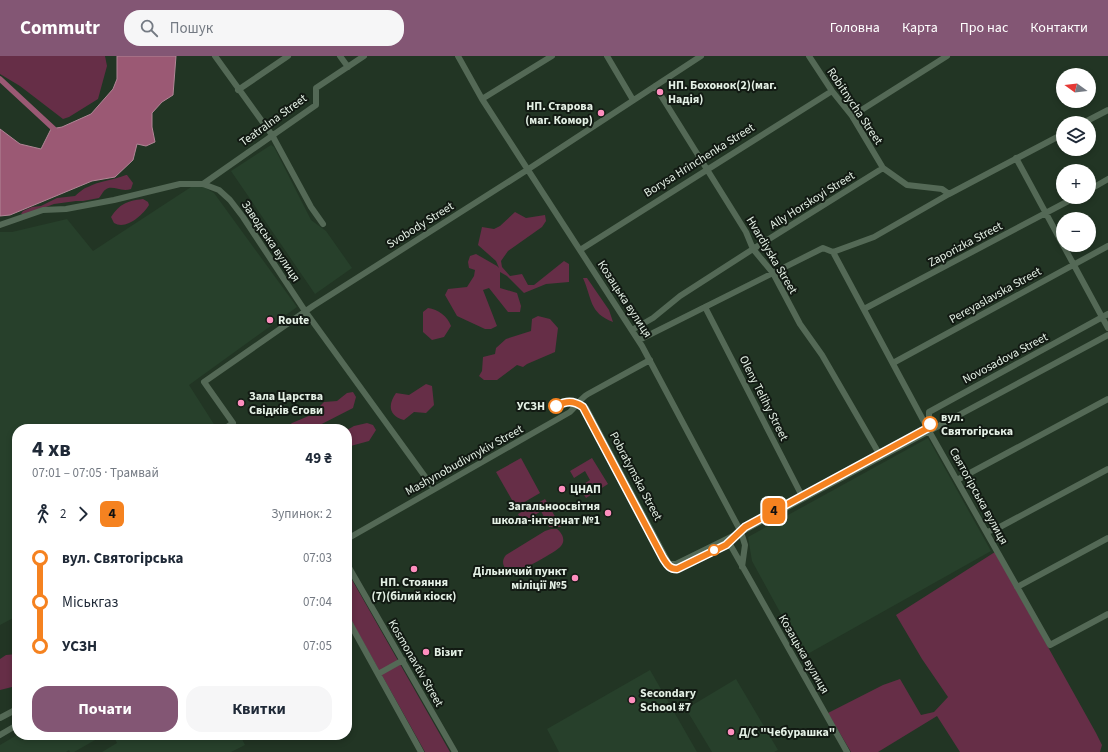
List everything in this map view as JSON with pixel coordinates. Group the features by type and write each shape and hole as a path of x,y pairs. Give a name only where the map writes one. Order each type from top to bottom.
{"street":[{"path":"215,56 238,90 272,135 311,207 323,224"},
{"path":"238,90 288,56"},
{"path":"340,56 348,67"},
{"name":"Teatralna Street","path":"203,184 316,105 316,88 364,56"},
{"name":"Козацька вулиця","path":"458,56 482,99 650,360 741,532 745,545 742,567"},
{"path":"482,99 552,56"},
{"path":"608,56 633,100"},
{"name":"Svobody Street","path":"232,424 233,423 204,382 305,311 527,170 701,56"},
{"name":"Robitnycha Street","path":"809,56 832,91 852,116 883,168"},
{"path":"852,116 947,56"},
{"name":"Hvardiyska Street","path":"655,86 746,232 753,249 773,273 800,324 822,355 881,457"},
{"name":"Borysa Hrinchenka Street","path":"580,250 706,169 832,91"},
{"path":"1096,116 1108,110"},
{"path":"638,340 823,248 833,252 874,237 949,194 1056,138"},
{"path":"1016,158 1108,328"},
{"path":"883,168 907,185 942,189 949,194"},
{"name":"Ally Horskoyi Street","path":"632,330 653,318 680,296 883,168"},
{"path":"1096,186 1108,179"},
{"name":"Заводська вулиця","path":"0,225 43,210 66,209 114,200 180,184 203,184 220,190 230,200 305,311 434,489"},
{"name":"Zaporizka Street","path":"864,309 1064,204"},
{"name":"Pereyaslavska Street","path":"893,363 1108,246"},
{"name":"Святогірська вулиця","path":"833,252 929,431 1050,645 1108,614"},
{"name":"Oleny Telihy Street","path":"705,307 803,498"},
{"name":"Novosadova Street","path":"929,431 929,412 1108,314"},
{"path":"727,539 1108,335"},
{"name":"Mashynobudivnykiv Street","path":"352,535 570,412 578,405 583,397 650,360"},
{"path":"957,480 1108,399"},
{"name":"Pobratymska Street","path":"578,405 586,408 593,418 669,564 676,564 727,539"},
{"path":"987,532 998,528 1108,469"},
{"path":"1017,587 1108,538"},
{"name":"Козацька вулиця","path":"727,539 847,752"},
{"name":"Kosmonavtiv Street","path":"352,573 455,752"},
{"path":"352,627 422,752"},
{"path":"378,674 402,660"},
{"path":"0,718 12,712"},
{"path":"0,735 12,728"}],"shaded area":[{"path":"0,56 105,56 107,66 98,99 69,117 63,119 20,86 0,74"},
{"path":"117,56 176,56 173,95 162,102 152,113 152,127 155,142 146,146 137,144 133,160 115,177 92,181 10,215 0,216 0,129 20,144 41,149 51,129 62,127 91,114 113,89 117,79"},
{"path":"271,145 274,147 311,220 326,231 352,268 315,294 231,171"},
{"path":"127,175 133,183 131,189 124,190 108,188 99,198 54,204 27,214 21,214 23,211 32,207 41,206 57,198 75,196 92,185"},
{"path":"191,187 204,187 214,193 297,307 189,385 214,424 12,424 12,619 0,625 0,232 12,232 67,219 93,251"},
{"path":"143,199 148,202 149,205 138,217 124,225 114,223 111,217 117,209 128,202"},
{"path":"515,212 526,218 545,215 546,221 542,227 508,251 501,261 502,267 510,276 522,274 528,285 534,285 564,261 569,264 569,282 546,284 524,293 507,276 500,272 500,288 517,293 521,306 520,312 508,312 489,288 483,290 497,326 491,329 485,329 457,316 445,295 448,289 467,287 474,276 475,270 469,268 468,262 470,256 476,254 499,268 496,261 478,245 482,227 494,229 500,226"},
{"path":"583,278 587,278 609,310 613,322 599,314 595,309"},
{"path":"428,308 439,312 450,323 451,326 444,337 432,340 423,332 423,312"},
{"path":"538,316 550,319 558,328 555,352 523,367 517,365 497,380 484,380 479,376 482,371 483,357 495,354 496,348 506,339 531,331 532,319"},
{"path":"426,384 432,386 434,405 426,413 414,412 404,420 392,413 391,405 393,397 396,393 409,395"},
{"path":"353,392 356,397 353,408 322,424 291,424 311,415 324,402 337,401 347,393"},
{"path":"367,423 373,425 376,430 369,441 352,446 352,427"},
{"path":"928,438 991,551 804,656 752,561 748,537"},
{"path":"521,458 540,493 516,507 496,472"},
{"path":"592,458 608,484 586,498 579,487 590,480 585,471 574,478 570,471"},
{"path":"545,499 561,527 549,527 541,511 523,523 518,514"},
{"path":"557,529 562,535 563,541 558,549 515,573 507,571 503,563 503,559 506,555 545,531"},
{"path":"995,552 1096,733 1102,745 1100,752 960,752 937,716 878,752 851,752 828,713 883,685 900,679 921,715 934,712 948,697 922,659 896,615"},
{"path":"352,580 450,752 425,752 352,622"},
{"path":"12,654 12,687 0,690 0,659 6,655"},
{"name":"Secondary School #7","path":"650,670 697,752 559,752 547,729"},
{"path":"736,679 778,750 774,752 712,752 686,709"},
{"path":"12,738 12,740 95,740 74,752 70,752 69,750 66,752 0,752 0,745"},
{"path":"116,740 242,740 245,745 231,752 102,752 117,743"}],"waterway":[{"path":"0,79 54,129"}],"tram line":[{"name":"4","path":"556,406 569,401 578,403 583,407 663,558 668,567 672,569 677,569 726,545 745,527 928,428 930,424"}],"place":[{"name":"НП. Бохонок(2)(маг. Надія)","path":"660,92"},
{"name":"НП. Старова (маг. Комор)","path":"601,113"},
{"name":"Route","path":"270,320"},
{"name":"Зала Царства Свідків Єгови","path":"241,403"},
{"name":"УСЗН","path":"556,406"},
{"name":"вул. Святогірська","path":"930,424"},
{"name":"ЦНАП","path":"562,489"},
{"name":"Загальноосвітня школа-інтернат №1","path":"608,513"},
{"name":"НП. Стояння (7)(білий кіоск)","path":"414,569"},
{"name":"Дільничий пункт міліції №5","path":"575,578"},
{"name":"Візит","path":"426,652"},
{"name":"Secondary School #7","path":"632,700"},
{"name":"Д/С \"Чебурашка\"","path":"731,732"}]}
